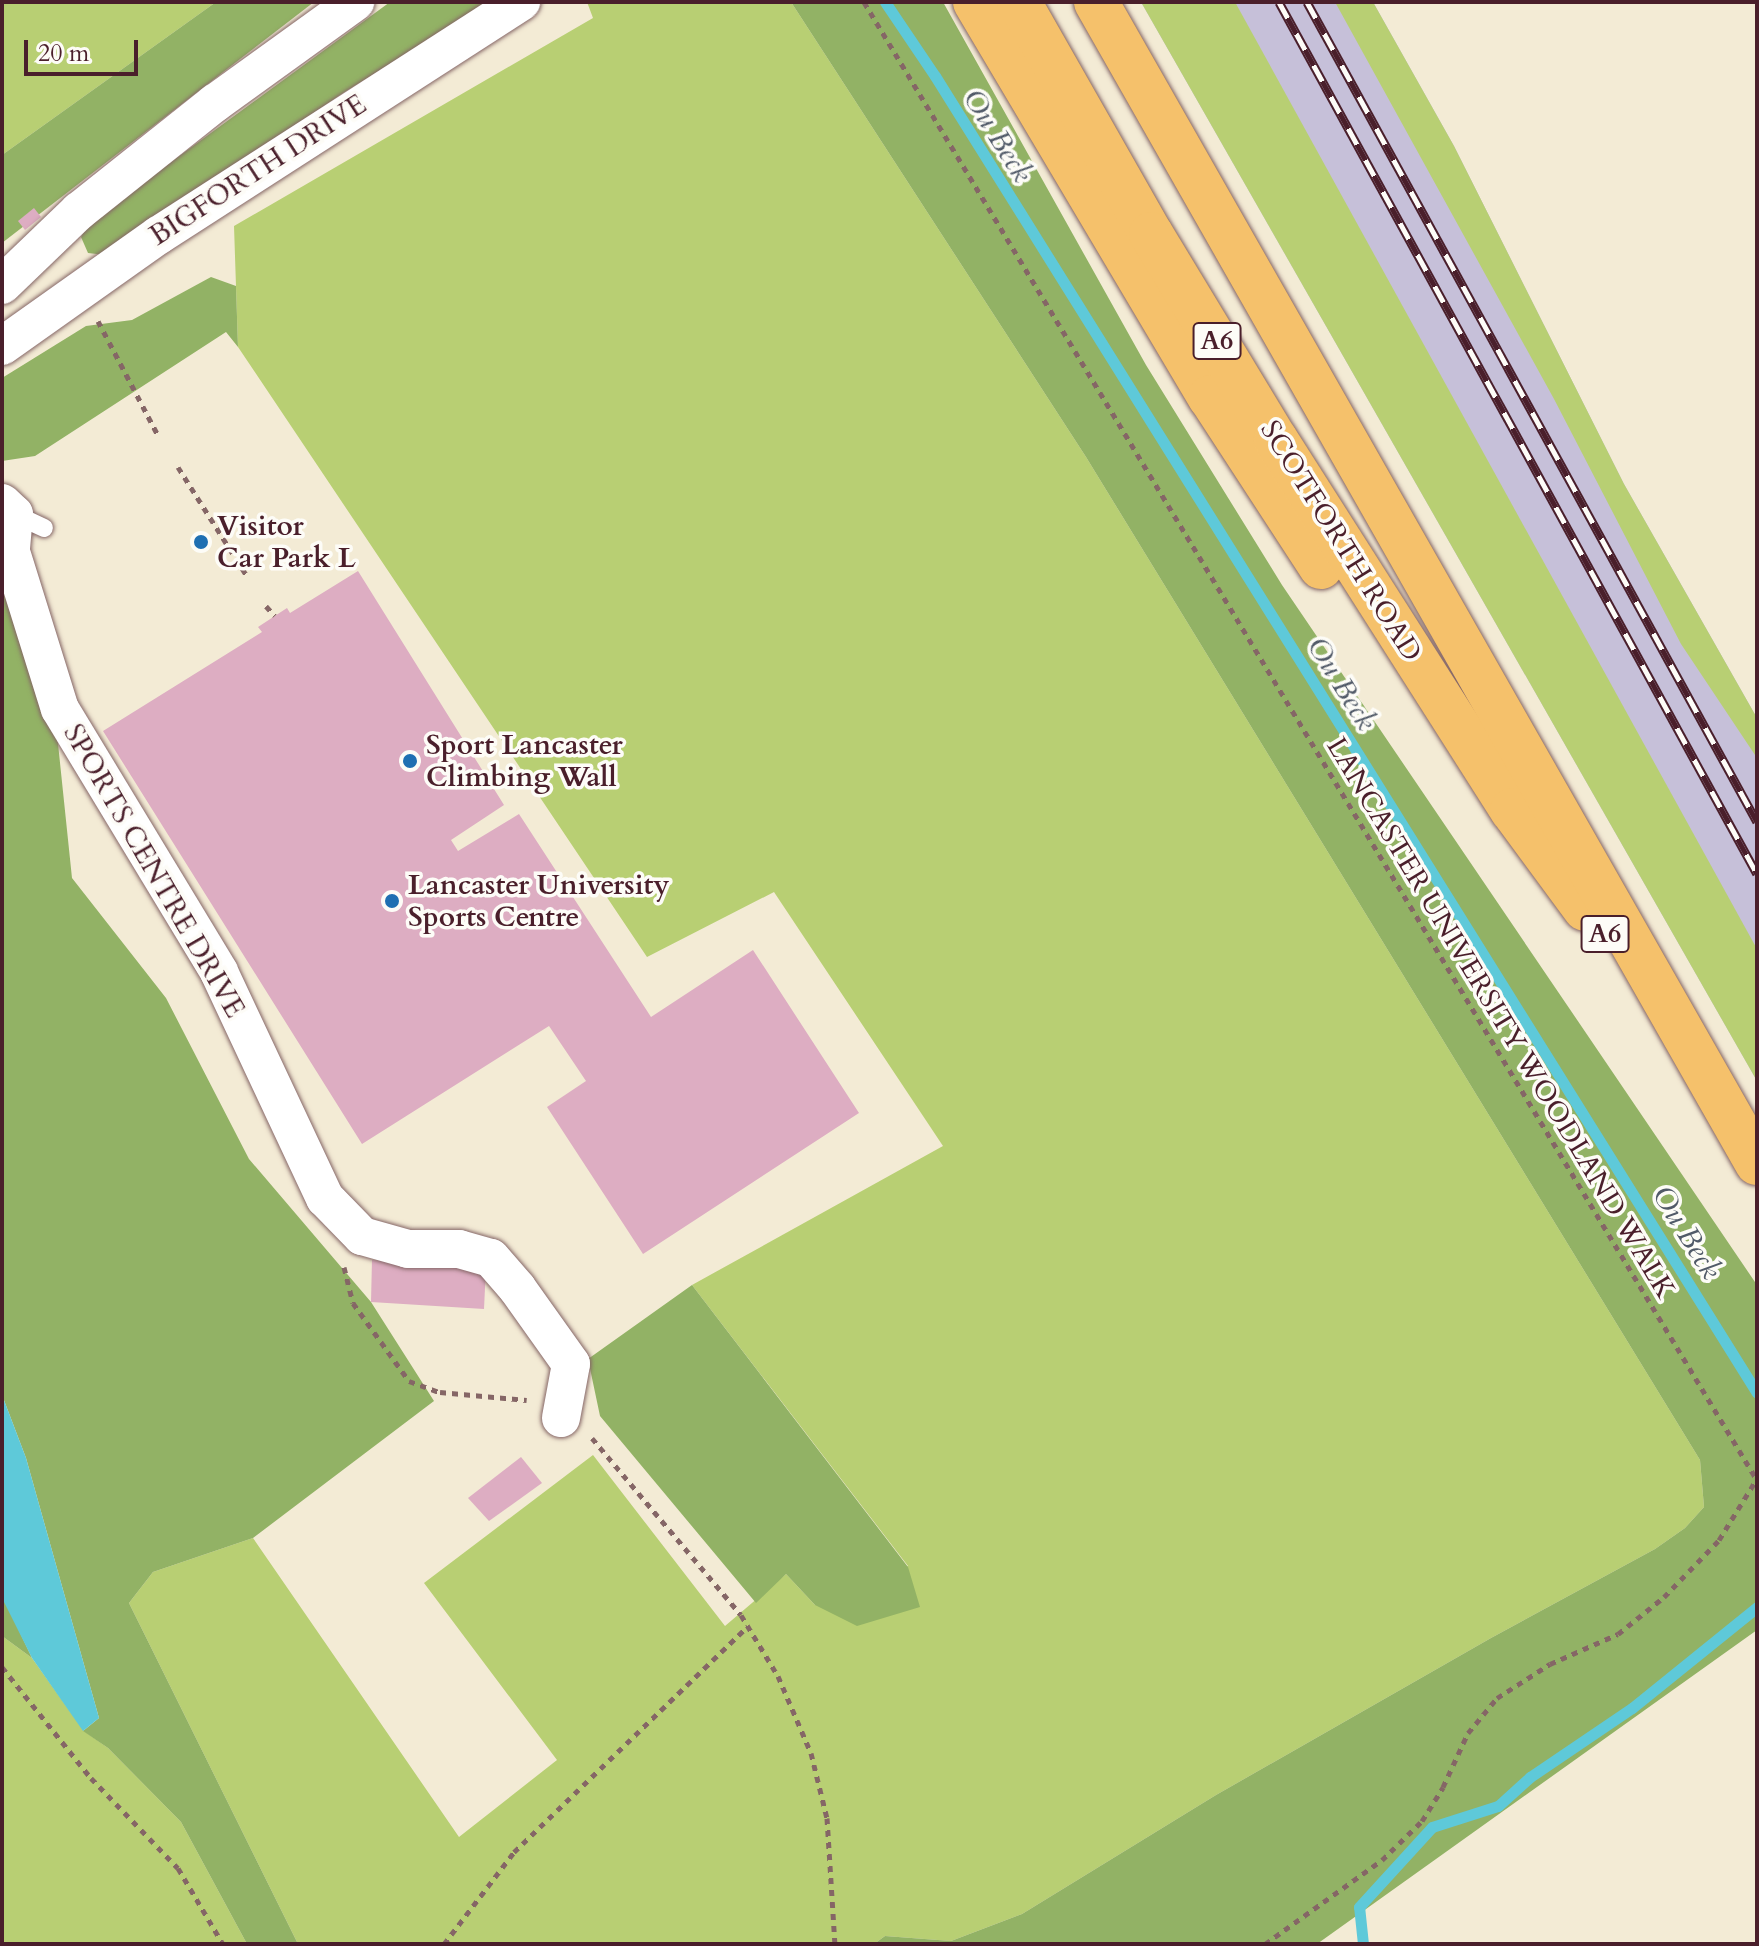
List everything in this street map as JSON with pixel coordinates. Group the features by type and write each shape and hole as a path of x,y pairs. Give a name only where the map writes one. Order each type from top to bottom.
{"main road":[{"path":"975,2 1210,397 1396,680 1512,810"},
{"name":"SCOTFORTH ROAD","path":"1019,2 1151,234 1276,440 1512,810 1697,1058"},
{"name":"SCOTFORTH ROAD","path":"1096,2 1757,1163"}],"street":[{"path":"2,285 79,211 215,103 355,2"},
{"name":"BIGFORTH DRIVE","path":"2,346 159,235 521,2"},
{"name":"SPORTS CENTRE DRIVE","path":"20,515 11,552 60,709 219,972 325,1198 362,1236 408,1249 459,1249 491,1258 517,1288 571,1364 562,1411"}],"path":[{"name":"LANCASTER UNIVERSITY WOODLAND WALK","path":"864,2 1757,1480 1719,1540 1664,1597 1618,1634 1550,1664 1497,1698 1468,1733 1443,1787 1422,1821 1382,1860 1265,1944"},
{"path":"95,313 159,437"},
{"path":"178,467 247,576"},
{"path":"266,606 275,616"},
{"path":"362,1236 342,1271 349,1292 372,1332 409,1381 440,1392 562,1411 748,1626 778,1676 811,1753 827,1818 835,1944"},
{"path":"444,1944 514,1852 748,1626"},
{"path":"2,1667 91,1778 178,1868 223,1944"}],"shaded area":[{"path":"1141,2 1373,2 1454,146 1624,484 1757,718 1757,1081"}],"green space":[{"path":"2,2 216,2 2,155"},
{"path":"216,2 314,2 2,243 2,155"},
{"path":"390,2 491,2 343,93 105,255 88,253 81,237 89,222"},
{"path":"587,2 791,2 1086,457 1700,1460 1704,1507 1685,1528 1655,1549 1491,1638 1216,1795 1022,1914 951,1941 885,1936 874,1944 298,1944 129,1603 153,1572 253,1538 459,1837 557,1760 424,1583 593,1455 725,1626 786,1574 815,1605 908,1566 692,1285 943,1146 774,892 647,957 238,347 234,226 593,18"},
{"path":"791,2 943,2 1146,365 1282,585 1757,1285 1757,1630 1317,1944 874,1944 885,1936 951,1941 1022,1914 1216,1795 1491,1638 1655,1549 1685,1528 1704,1507 1700,1460 1086,457"},
{"path":"1141,2 1235,2 1757,949 1757,1081"},
{"path":"1335,2 1373,2 1454,146 1624,484 1757,718 1757,758 1681,644 1554,399"},
{"path":"211,277 236,286 238,347 226,332 35,456 2,461 2,378 86,326 132,320"},
{"path":"2,579 57,734 72,878 166,998 249,1159 371,1302 434,1401 253,1538 153,1572 129,1603 298,1944 247,1944 181,1822 108,1748 83,1731 99,1718 26,1458 2,1395"},
{"path":"692,1285 908,1567 920,1607 857,1626 815,1605 786,1574 756,1603 600,1416 588,1359"},
{"path":"2,1598 7,1605 32,1658 2,1636"},
{"path":"2,1636 32,1658 84,1731 108,1748 181,1822 247,1944 2,1944"}],"water":[{"path":"2,1395 26,1458 99,1718 83,1731 32,1658 2,1598"}],"building":[{"path":"34,208 41,217 25,230 18,221"},
{"name":"Lancaster University Sports Centre","path":"358,571 504,805 451,840 458,851 519,814 651,1017 753,950 859,1113 643,1254 547,1107 586,1081 549,1026 362,1144 103,731 262,632 258,627 287,608 290,613"},
{"path":"372,1260 486,1267 484,1309 371,1302"},
{"path":"521,1457 542,1483 489,1521 468,1498"}],"waterway":[{"name":"Ou Beck","path":"885,2 935,76 1757,1393"},
{"name":"Ou Beck","path":"1363,1944 1359,1907 1432,1827 1498,1806 1530,1777 1632,1708 1757,1607"}],"railway":[{"path":"1279,2 1757,874"},
{"path":"1307,2 1757,822"}],"place":[{"name":"Visitor Car Park L","path":"201,542"},
{"name":"Sport Lancaster Climbing Wall","path":"410,761"},
{"name":"Lancaster University Sports Centre","path":"392,901"}]}
